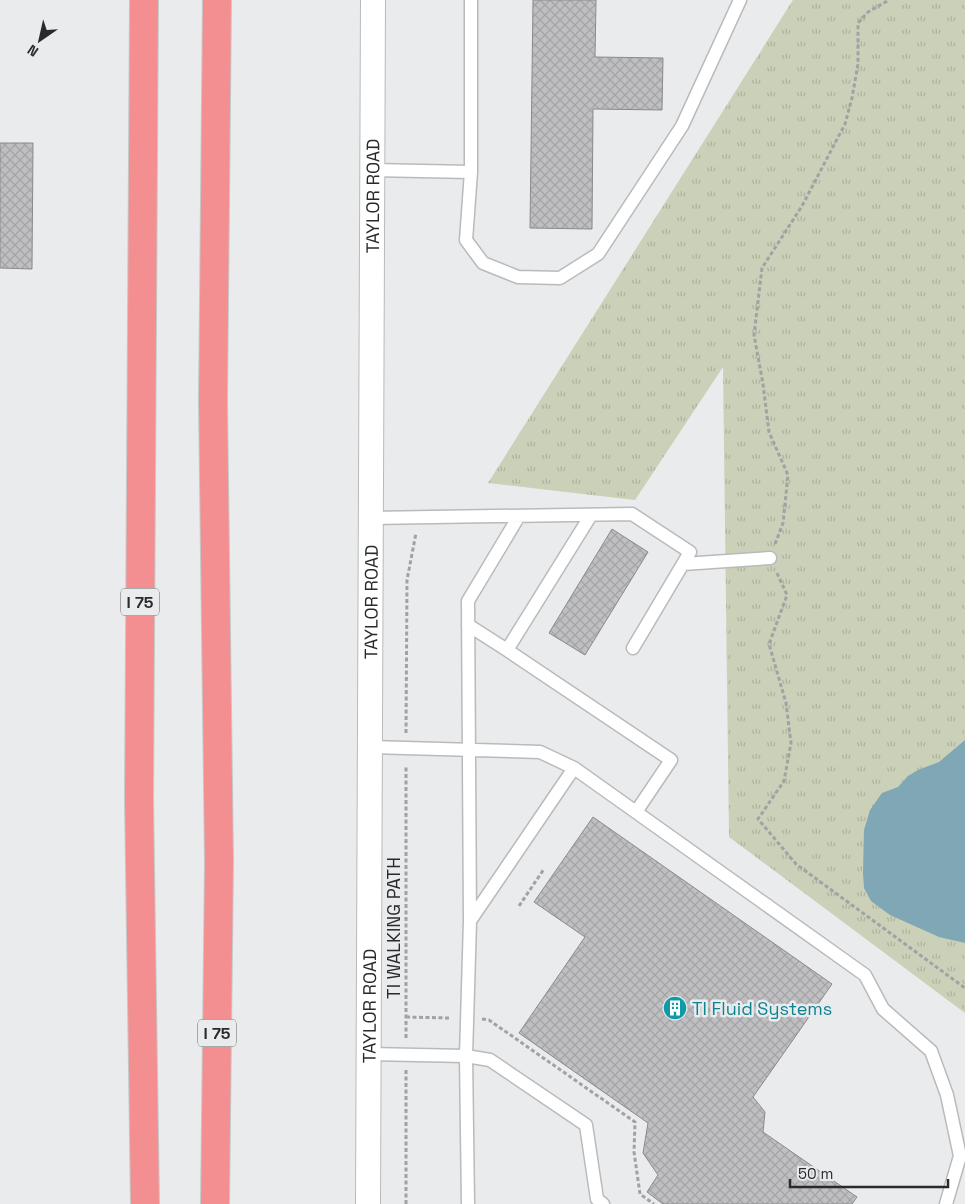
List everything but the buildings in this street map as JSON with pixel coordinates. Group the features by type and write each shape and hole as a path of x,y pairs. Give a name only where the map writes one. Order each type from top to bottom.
{"highway":[{"name":"I 75","path":"144,0 139,799 146,1204"},
{"name":"I 75","path":"215,1204 219,862 213,401 217,0"}],"street":[{"name":"TAYLOR ROAD","path":"368,1204 372,0"}],"lane":[{"path":"471,0 471,172 466,240 483,263 518,277 560,278 598,254 682,126 740,0"},
{"path":"372,170 471,172"},
{"path":"508,650 591,514"},
{"path":"371,518 632,514 690,552 633,648"},
{"path":"468,1204 466,1056 470,921 468,601 520,516"},
{"path":"683,564 770,558"},
{"path":"468,625 671,760 636,812"},
{"path":"370,747 540,752 574,768 865,975 883,1009 931,1051 947,1095 960,1156 946,1204"},
{"path":"470,921 574,768"},
{"path":"369,1054 466,1056 490,1060 586,1125 598,1202"}],"path":[{"path":"889,0 868,12 858,23 858,64 845,124 802,206 762,268 754,335 769,432 788,475 783,523 770,558 787,595 769,644 786,703 791,743 784,781 758,819 796,864 965,988"},
{"name":"TI WALKING PATH","path":"406,1204 407,580 418,517"},
{"path":"519,906 544,869"}],"green space":[{"path":"793,0 965,0 965,1013 729,837 723,367 635,500 488,483"}],"water":[{"path":"965,740 965,943 939,937 890,915 871,901 864,888 863,873 864,830 870,810 882,793 898,787 908,776 918,770 939,762"}],"place":[{"name":"TI Fluid Systems","path":"675,1008"}]}
